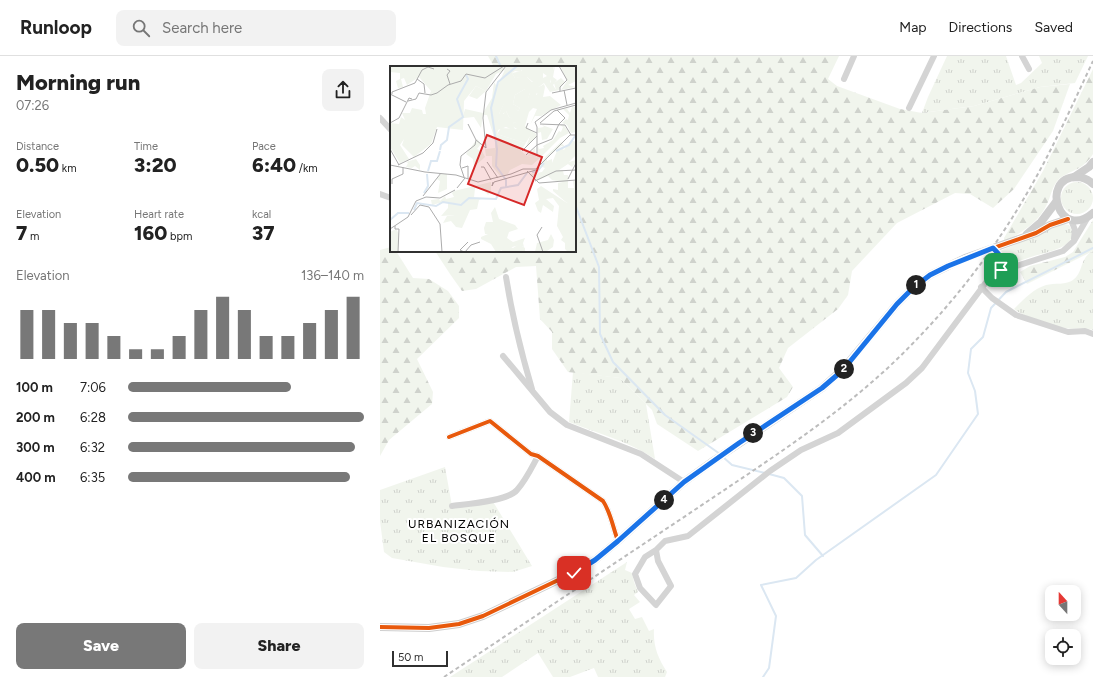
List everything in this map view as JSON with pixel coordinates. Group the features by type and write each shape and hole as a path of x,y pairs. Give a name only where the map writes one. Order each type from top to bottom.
{"street":[{"path":"844,79 854,56"},
{"path":"910,108 934,56"},
{"path":"1022,56 1029,69"},
{"path":"380,118 390,129"},
{"path":"1023,237 1042,222 1056,202 1057,193 1060,186 1065,181 1089,167 1093,162"},
{"path":"1074,177 1081,177 1093,184"},
{"path":"380,194 390,198"},
{"path":"1056,202 1063,215 1070,219 1075,230 1074,241"},
{"path":"380,626 429,628 459,624 483,616 574,573 595,560 618,541 684,482 725,452 822,388 843,370 897,304 913,288 930,275 993,248 1036,233 1050,225 1070,219 1080,219 1090,215"},
{"path":"656,550 658,561 671,586 656,605 640,588 635,574 645,557 656,550 665,541 688,536 770,471 801,450 838,433 906,384 922,368 981,287 992,276 1063,251 1074,241 1090,215"},
{"path":"993,248 1002,260 1003,265 998,273"},
{"path":"506,277 521,355 533,392"},
{"path":"981,287 992,298 1016,315 1068,332 1085,331 1093,334"},
{"path":"503,356 550,412 567,425 641,454 684,482"},
{"path":"449,437 490,421 531,454 538,456 603,501 609,511 618,541"},
{"path":"452,506 509,496 516,491 538,456"}],"green space":[{"path":"488,56 839,56 828,79 837,86 900,109 922,113 974,106 1040,87 1070,84 1053,131 1014,189 993,208 970,194 955,193 897,223 852,271 848,295 838,309 788,348 779,368 793,387 787,397 698,451 657,424 652,410 620,378 568,372 552,349 552,332 540,319 536,266 516,267 476,289 462,291 436,252 576,252 576,66 493,66"},
{"path":"947,56 1006,56 1016,85 1021,83 1042,63 1039,56 1088,56 1075,83 1040,87 974,106 922,113"},
{"path":"1093,69 1093,154 1078,169 1062,176 1059,179 1053,188 1044,210 1035,221 1017,235 1004,241 1004,238 1043,171"},
{"path":"1074,182 1080,182 1089,186 1093,198 1089,210 1080,214 1074,214 1065,210 1061,201 1061,195 1065,186"},
{"path":"1093,220 1093,251 1027,284 1020,272 1030,266 1065,257 1073,252"},
{"path":"1063,224 1069,225 1072,232 1068,243 1054,250 1007,265 1005,256 1000,251"},
{"path":"390,247 390,252 397,252 413,278 429,279 448,291 459,306 459,318 417,359 433,392 432,404 389,440 380,456 380,250"},
{"path":"1093,251 1093,330 1068,329 1052,325 1031,318 1014,309 1028,295 1041,287 1049,284 1067,283 1073,280 1079,273 1083,261"},
{"path":"573,372 620,378 646,404 655,459 634,447 569,422"},
{"path":"445,467 452,506 492,500 532,566 513,572 479,571 443,567 392,558 384,552 380,521 380,490"},
{"path":"627,562 625,570 632,573 638,592 634,595 640,602 629,609 635,619 642,617 649,631 654,629 654,641 657,652 667,672 665,677 598,677 594,668 570,677 553,677 538,653 502,677 450,677"}],"waterway":[{"path":"496,56 501,66"},
{"path":"576,207 599,267 600,334 613,362 665,415 720,454"},
{"path":"763,677 769,668 776,616 761,585 796,578 816,560 936,475 978,414 975,391 968,373 971,349 983,337 991,308 1006,292 1093,248"},
{"path":"723,457 732,465 765,473"},
{"path":"769,474 784,478 802,496 805,535 823,556"}],"railway":[{"path":"444,677 783,450 839,409 892,364 932,324 960,290 987,255 1012,218 1042,166 1093,61"}],"cycle path":[{"path":"380,627 429,628 459,624 483,616 573,573 595,560 684,482 822,388 843,369 897,304 913,288 930,275 965,258 1036,233 1050,225 1068,219"},
{"path":"449,437 490,421 531,454 538,456 603,501 610,516 618,541"}],"district":[{"name":"URBANIZACIÓN EL BOSQUE","path":"459,531"}],"route":[{"path":"574,573 595,560 684,482 713,460 822,388 843,370 897,304 913,288 930,275 965,258 993,248 1001,257 1003,265 1001,270"}]}
